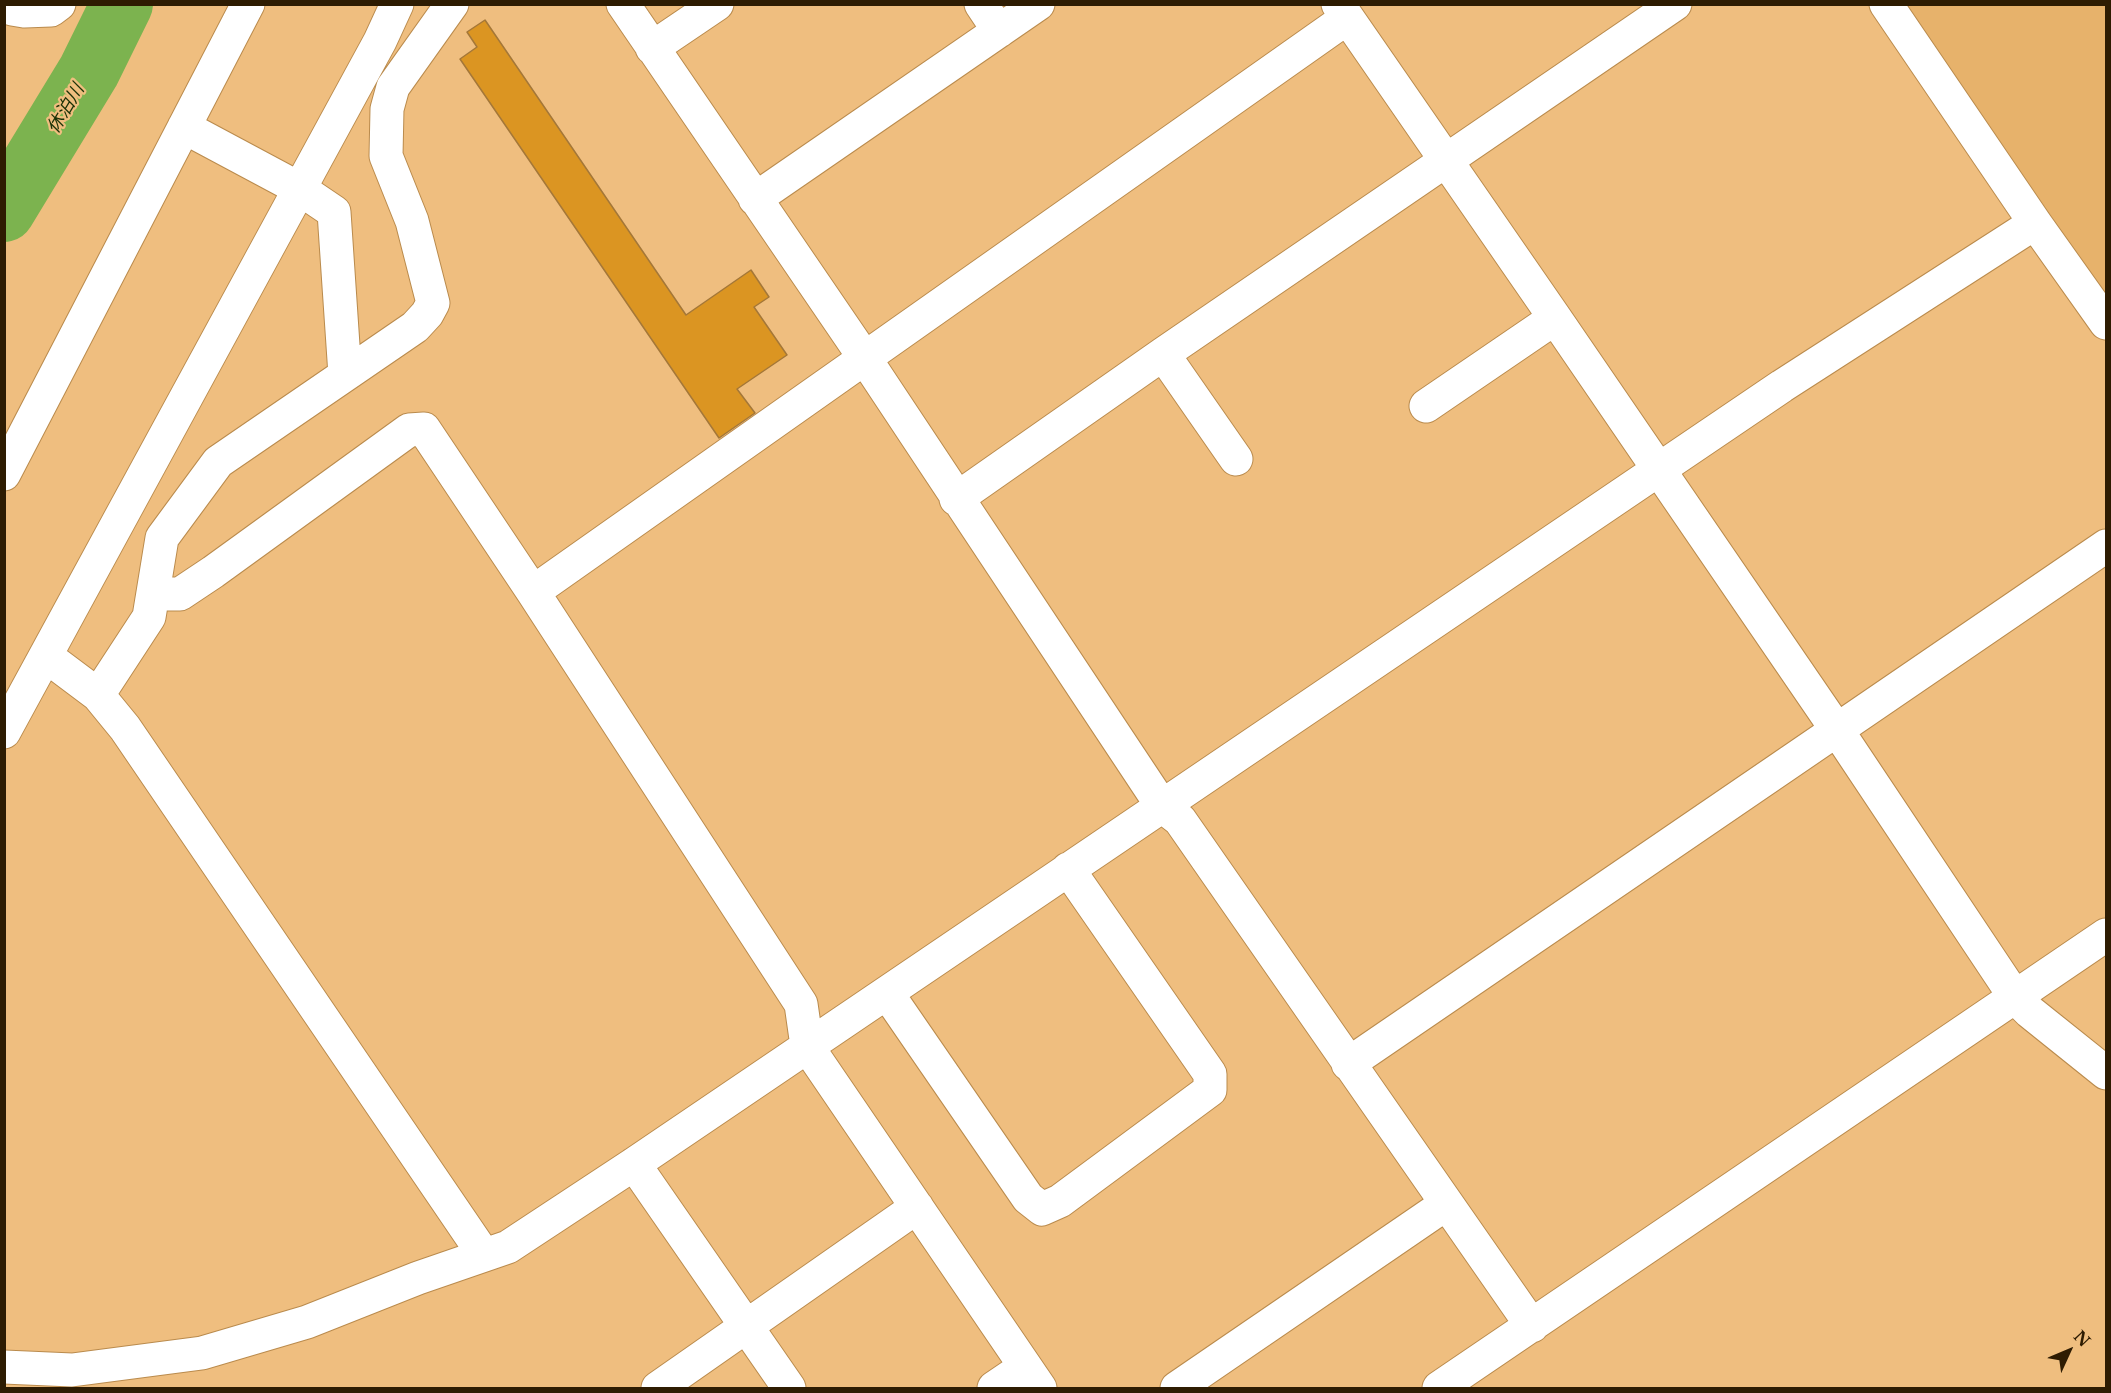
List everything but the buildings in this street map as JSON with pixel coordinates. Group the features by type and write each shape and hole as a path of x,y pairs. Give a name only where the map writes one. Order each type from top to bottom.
{"street":[{"path":"8,4 12,9 24,11 51,10 59,4"},
{"path":"4,474 248,4"},
{"path":"4,732 300,189 398,4"},
{"path":"98,695 149,617 162,538 218,462 415,327 433,303 412,221 386,156 387,109 393,87 452,4"},
{"path":"623,4 864,357 956,499 1162,806 1180,820 1532,1326"},
{"path":"652,48 717,4"},
{"path":"981,4 999,31"},
{"path":"755,199 1038,4"},
{"path":"956,499 1163,354 1675,4"},
{"path":"1886,4 2106,323"},
{"path":"532,592 864,357 1342,11 1837,730 2015,997 2030,1012 2106,1073"},
{"path":"184,127 300,189 334,212 345,375"},
{"path":"4,1367 72,1370 202,1353 307,1322 418,1278 508,1247 1782,386 2035,223"},
{"path":"1426,406 1555,318"},
{"path":"1163,354 1236,459"},
{"path":"153,594 180,594 409,430 424,429 801,1004 807,1046 1033,1378 994,1389"},
{"path":"1348,1064 2106,546"},
{"path":"46,656 98,695 131,738 484,1255"},
{"path":"887,993 1028,1198 1042,1209 1060,1201 1210,1090 1210,1074 1068,869"},
{"path":"1439,1389 2106,935"},
{"path":"634,1164 789,1389"},
{"path":"1177,1389 1446,1204"},
{"path":"658,1389 917,1207"}],"shaded area":[{"path":"1901,5 2106,5 2106,308"}],"waterway":[{"name":"休泊川","path":"4,211 89,71 122,4"}]}
